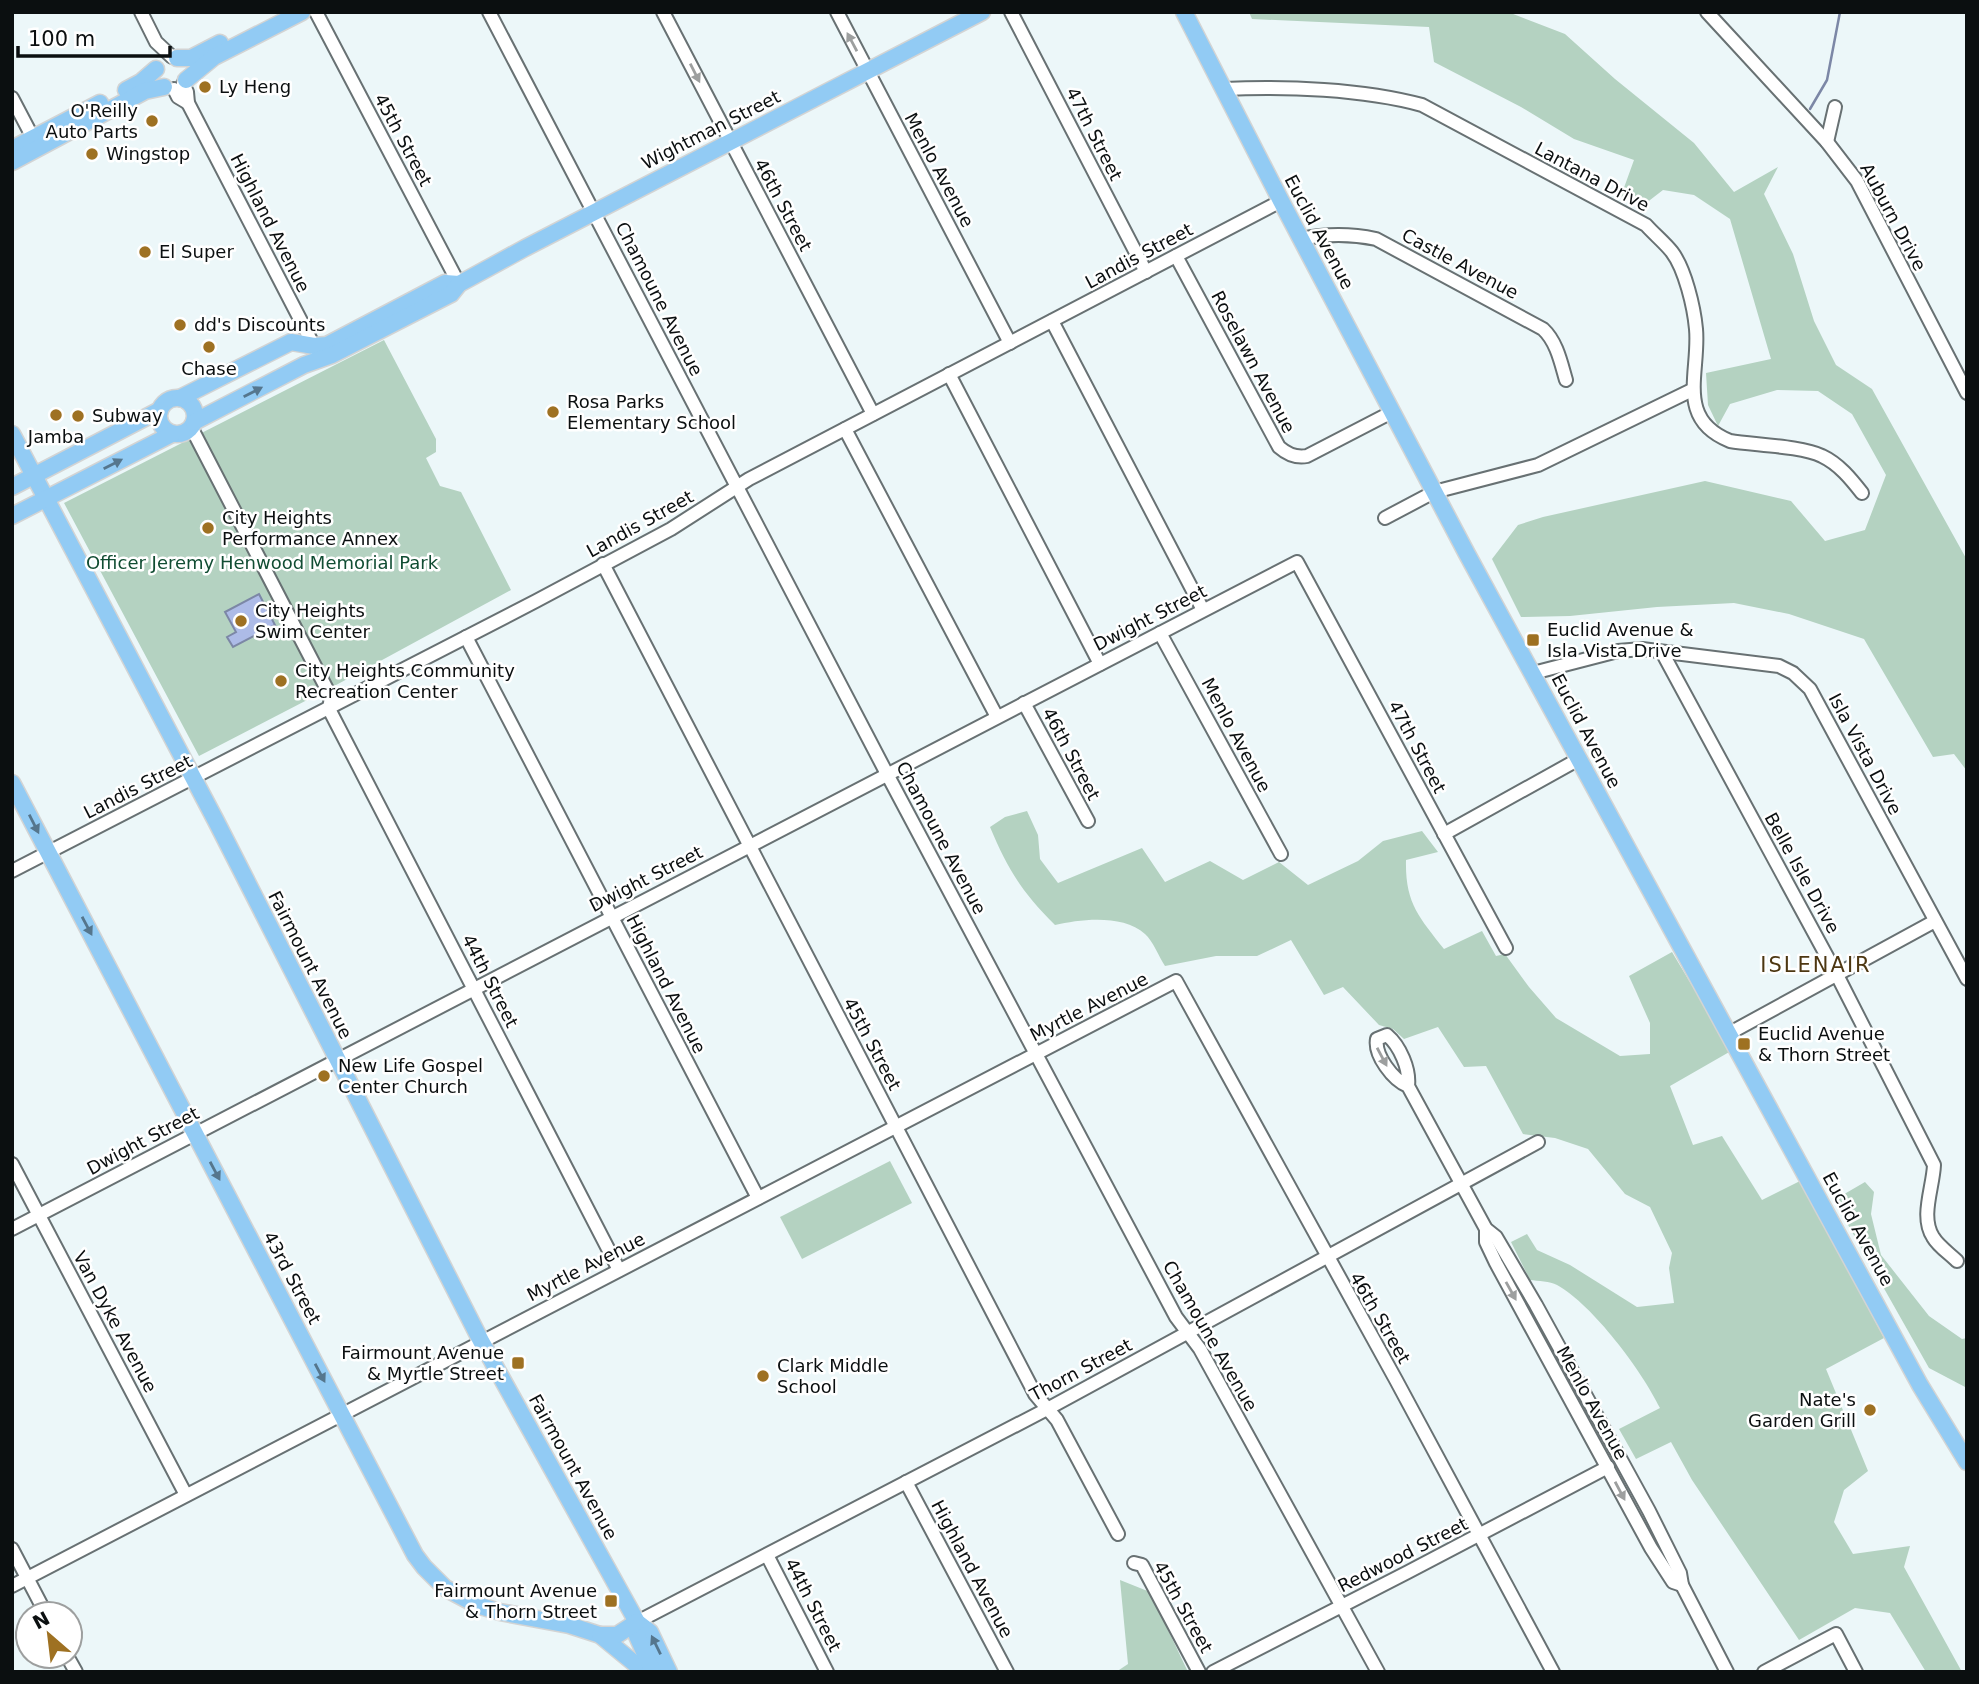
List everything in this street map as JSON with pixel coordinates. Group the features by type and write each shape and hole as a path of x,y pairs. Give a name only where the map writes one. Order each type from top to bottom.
{"main road":[{"path":"12,162 61,124 132,87 166,62 191,58 278,12"},
{"path":"12,149 35,143 145,91 177,85 215,57 302,12"},
{"name":"Wightman Street","path":"12,516 172,434 183,433 193,424 304,365 317,353 451,294 459,284 982,12"},
{"name":"Euclid Avenue","path":"1184,12 1280,201 1434,492 1920,1385 1967,1462"},
{"path":"166,62 157,79 177,85"},
{"path":"166,62 187,69 177,85"},
{"name":"Wightman Street","path":"12,487 160,410 169,400 180,398 291,342 317,353"},
{"path":"180,398 186,400 194,410 193,424"},
{"path":"160,410 159,422 172,434"},
{"name":"Fairmount Avenue","path":"12,434 193,779 481,1341 637,1622 650,1632 669,1672"},
{"name":"43rd Street","path":"12,783 415,1555 445,1588 477,1605 569,1625 600,1635 645,1672"},
{"path":"600,1635 617,1634 637,1622"},
{"name":"Fairmount Avenue","path":"637,1622 637,1636 653,1672"}],"street":[{"path":"141,12 166,62"},
{"name":"45th Street","path":"316,12 459,284"},
{"name":"Chamoune Avenue","path":"489,12 887,774 1176,1317 1200,1349 1378,1672"},
{"name":"46th Street","path":"663,12 873,414"},
{"name":"Menlo Avenue","path":"837,12 1010,343"},
{"name":"47th Street","path":"1011,12 1146,272"},
{"name":"Auburn Drive","path":"1707,12 1828,142 1857,181 1967,393"},
{"name":"Highland Avenue","path":"177,85 178,96 188,103 317,353"},
{"name":"Lantana Drive","path":"1224,89 1319,90 1400,99 1422,105 1646,225 1674,254 1685,278 1696,329 1692,390 1700,418 1719,437 1730,442 1822,456 1844,471 1863,493"},
{"path":"12,99 35,143"},
{"path":"1828,142 1835,107"},
{"name":"Landis Street","path":"12,871 466,638 671,529 736,487 1280,201"},
{"name":"Castle Avenue","path":"1301,239 1317,236 1363,236 1388,245 1544,328 1560,358 1566,380"},
{"name":"Roselawn Avenue","path":"1176,256 1284,452 1307,456 1392,412"},
{"path":"1052,321 1203,611"},
{"path":"949,374 1100,664"},
{"path":"1385,518 1434,492 1538,465 1692,390"},
{"name":"44th Street","path":"193,424 331,697 329,709 620,1269"},
{"path":"845,429 997,717"},
{"name":"47th Street","path":"1297,562 1507,948"},
{"name":"Dwight Street","path":"12,1229 1297,562"},
{"name":"45th Street","path":"603,564 1035,1394 1049,1408 1118,1534"},
{"name":"Menlo Avenue","path":"1160,633 1281,854"},
{"name":"Highland Avenue","path":"466,638 758,1198"},
{"name":"Isla Vista Drive","path":"1533,673 1618,651 1642,649 1779,666 1793,673 1810,689 1967,979"},
{"name":"Belle Isle Drive","path":"1662,652 1837,975 1934,1165 1926,1218 1933,1237 1957,1261"},
{"name":"46th Street","path":"1024,703 1088,821"},
{"path":"1444,834 1579,759"},
{"path":"1728,1034 1935,921"},
{"name":"46th Street","path":"1177,981 1553,1672"},
{"name":"Myrtle Avenue","path":"12,1586 1177,981"},
{"name":"Menlo Avenue","path":"1408,1086 1486,1229 1496,1237 1536,1305 1649,1511 1680,1573 1682,1585 1727,1672"},
{"name":"Thorn Street","path":"637,1622 1049,1408 1538,1142"},
{"name":"Van Dyke Avenue","path":"12,1164 186,1495"},
{"name":"Menlo Avenue","path":"1486,1229 1486,1242 1496,1263 1608,1467 1667,1574 1673,1582 1682,1585"},
{"name":"Redwood Street","path":"1213,1672 1608,1467"},
{"name":"Highland Avenue","path":"906,1482 1007,1672"},
{"path":"12,1549 39,1600"},
{"name":"44th Street","path":"767,1555 827,1672"},
{"name":"45th Street","path":"1134,1563 1142,1565 1199,1672"},
{"path":"1764,1672 1836,1634 1856,1672"}],"green space":[{"path":"1249,12 1508,12 1565,34 1615,79 1694,143 1734,192 1778,167 1764,194 1793,254 1814,321 1836,365 1872,389 1967,560 1967,771 1954,754 1933,757 1864,639 1789,614 1734,603 1570,616 1521,617 1492,559 1518,525 1705,481 1791,501 1825,541 1865,530 1886,475 1852,414 1818,391 1777,390 1730,404 1718,426 1708,405 1706,373 1771,359 1730,219 1694,195 1663,190 1641,207 1621,196 1634,160 1574,139 1521,107 1434,62 1429,27 1252,19"},
{"name":"Officer Jeremy Henwood Memorial Park","path":"384,340 436,439 436,452 426,458 440,486 461,492 511,590 199,756 64,503"},
{"path":"1027,811 1038,835 1040,859 1058,883 1142,848 1165,882 1210,861 1243,880 1279,862 1308,885 1358,861 1383,841 1422,831 1438,852 1406,860 1408,888 1415,909 1444,949 1482,931 1496,956 1505,954 1556,1018 1620,1056 1650,1054 1650,1023 1629,976 1672,952 1731,1051 1670,1086 1693,1145 1722,1136 1762,1200 1800,1181 1884,1338 1826,1369 1868,1471 1844,1490 1834,1522 1853,1554 1910,1546 1904,1567 1962,1672 1926,1672 1890,1613 1855,1608 1799,1640 1692,1480 1671,1442 1636,1459 1619,1429 1660,1408 1652,1393 1629,1358 1586,1307 1557,1285 1530,1280 1511,1242 1527,1234 1537,1250 1570,1265 1637,1307 1674,1303 1669,1268 1672,1253 1650,1207 1625,1194 1588,1149 1555,1138 1523,1134 1486,1066 1464,1067 1438,1027 1404,1039 1393,1029 1379,1025 1343,987 1324,995 1291,940 1257,956 1216,956 1165,966 1148,937 1125,923 1089,920 1055,925 1017,880 990,827 1005,817"},
{"path":"890,1161 912,1203 802,1259 780,1217"},
{"path":"1865,1182 1874,1192 1871,1214 1881,1255 1929,1316 1962,1339 1967,1338 1967,1388 1929,1368 1834,1200"},
{"path":"1120,1580 1150,1592 1188,1672 1116,1672 1128,1664"}],"water":[{"path":"259,594 275,625 233,647 227,637 236,632 225,612"}],"waterway":[{"path":"1810,109 1827,80 1840,12"}],"place":[{"name":"Ly Heng","path":"205,87"},
{"name":"O'Reilly Auto Parts","path":"152,121"},
{"name":"Wingstop","path":"92,154"},
{"name":"El Super","path":"145,252"},
{"name":"dd's Discounts","path":"180,325"},
{"name":"Chase","path":"209,347"},
{"name":"Rosa Parks Elementary School","path":"553,412"},
{"name":"Jamba","path":"56,415"},
{"name":"Subway","path":"78,416"},
{"name":"City Heights Performance Annex","path":"208,528"},
{"name":"City Heights Swim Center","path":"241,621"},
{"name":"Euclid Avenue & Isla Vista Drive","path":"1533,640"},
{"name":"City Heights Community Recreation Center","path":"281,681"},
{"name":"Euclid Avenue & Thorn Street","path":"1744,1044"},
{"name":"New Life Gospel Center Church","path":"324,1076"},
{"name":"Fairmount Avenue & Myrtle Street","path":"518,1363"},
{"name":"Clark Middle School","path":"763,1376"},
{"name":"Nate's Garden Grill","path":"1870,1410"},
{"name":"Fairmount Avenue & Thorn Street","path":"611,1601"}],"district":[{"name":"ISLENAIR","path":"1816,965"}]}
